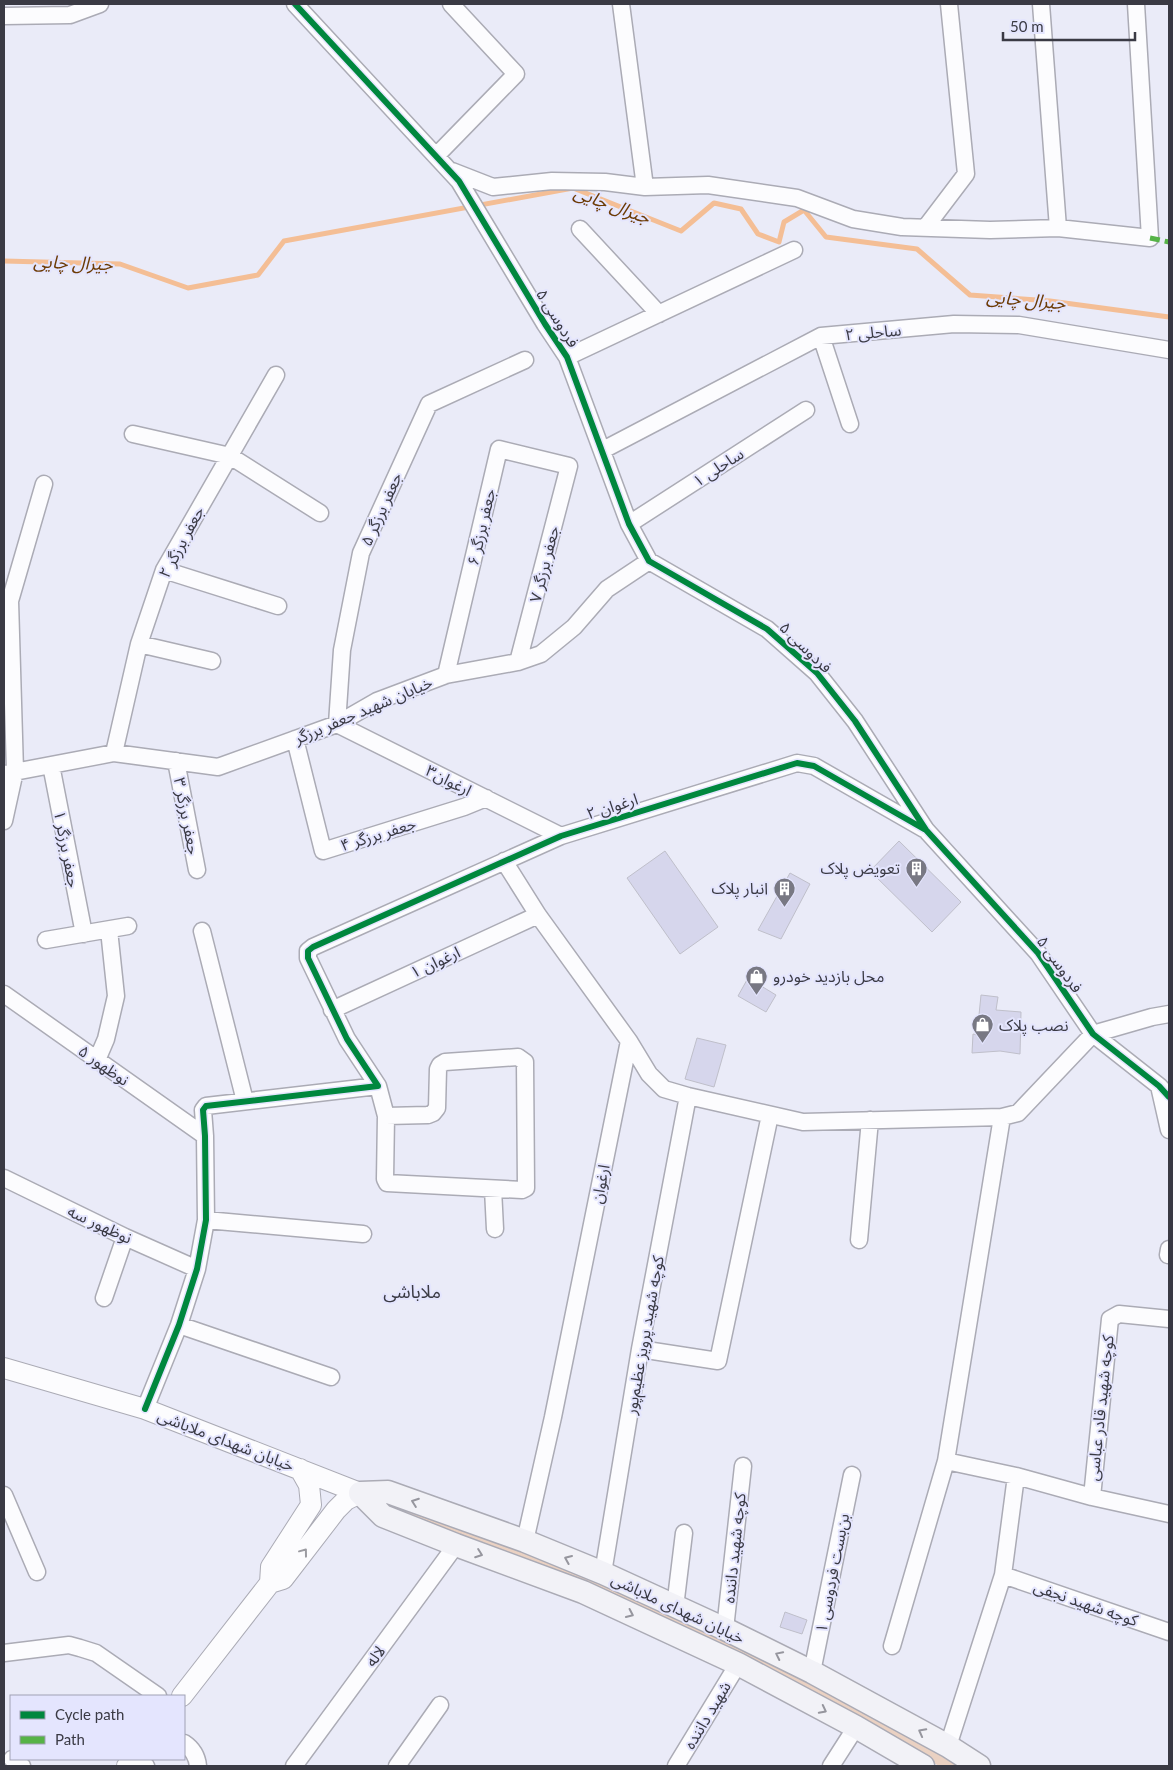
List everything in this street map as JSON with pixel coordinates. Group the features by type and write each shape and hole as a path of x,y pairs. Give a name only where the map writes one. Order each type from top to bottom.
{"main road":[{"name":"خیابان شهدای ملاباشی","path":"360,1493 388,1492 525,1541 602,1574 726,1629 812,1672 948,1746 979,1766"},
{"name":"خیابان شهدای ملاباشی","path":"360,1493 383,1516 583,1592 738,1664 856,1727 923,1766"}],"street":[{"path":"4,16 70,15 100,4"},
{"path":"296,4 454,176 493,187 552,181 605,182 645,187 708,185 798,198 852,219 902,227 990,230 1058,228 1150,238 1136,4"},
{"path":"436,156 516,74 451,4"},
{"path":"621,4 645,187"},
{"path":"925,228 966,174 949,4"},
{"path":"1041,4 1058,228"},
{"name":"فردوسی ۵","path":"454,176 567,357 629,524 648,561 767,629 817,673 855,721 926,830 1038,953 1093,1034 1164,1091"},
{"path":"580,229 659,314"},
{"path":"567,357 794,250"},
{"name":"ساحلی ۲","path":"603,450 821,336 954,324 1019,325 1169,350"},
{"path":"821,336 850,424"},
{"name":"جعفر برزگر ۵","path":"338,724 342,650 361,553 429,404 525,360"},
{"name":"جعفر برزگر ۲","path":"114,753 139,644 164,570 276,374"},
{"name":"ساحلی ۱","path":"629,524 806,410"},
{"path":"133,434 230,456 320,513"},
{"name":"جعفر برزگر ۶","path":"446,675 499,449 569,466"},
{"name":"جعفر برزگر ۷","path":"518,662 569,466"},
{"path":"4,822 9,772 10,600 44,484"},
{"name":"خیابان شهید جعفر برزگر","path":"9,772 114,753 218,767 338,724 377,701 446,675 518,662 541,654 574,627 607,589 648,561"},
{"path":"164,570 278,606"},
{"path":"139,644 212,661"},
{"name":"ارغوان۳","path":"338,724 562,836"},
{"name":"جعفر برزگر ۴","path":"295,739 323,851 464,807 486,798"},
{"name":"جعفر برزگر ۳","path":"176,761 197,870"},
{"name":"ارغوان ۲","path":"332,1010 308,958 308,951 313,947 562,836 797,763 814,766 926,830"},
{"name":"جعفر برزگر ۱","path":"51,764 84,934"},
{"path":"504,861 538,915 629,1041 649,1074 664,1089 770,1115 803,1122 1002,1117 1018,1113 1093,1034 1169,1014"},
{"name":"ارغوان ۱","path":"332,1010 538,915"},
{"path":"46,940 128,926"},
{"path":"97,1060 106,1038 116,996 109,930"},
{"path":"202,931 245,1101"},
{"name":"نوظهور ۵","path":"4,994 206,1136"},
{"path":"332,1010 347,1039 378,1086 386,1116 385,1180 387,1183 493,1189 522,1190 526,1188 525,1062 522,1059 518,1057 445,1062 438,1069 436,1108 433,1113 428,1115 386,1116"},
{"name":"ارغوان","path":"525,1541 553,1417 629,1041"},
{"path":"145,1409 180,1325 197,1269 206,1220 206,1136 203,1110 206,1106 378,1086"},
{"path":"1164,1091 1169,1130"},
{"name":"کوچه شهید پرویز عظیم‌پور","path":"602,1574 640,1349 688,1096"},
{"path":"640,1349 718,1361 770,1115"},
{"path":"892,1646 946,1461 1002,1117"},
{"path":"859,1240 870,1120"},
{"name":"نوظهور سه","path":"4,1178 197,1269"},
{"path":"493,1189 495,1229"},
{"path":"206,1220 363,1234"},
{"path":"104,1298 126,1237"},
{"name":"کوچه شهید قادر عباسی","path":"1092,1497 1110,1319 1119,1314 1169,1319"},
{"path":"180,1325 331,1377"},
{"name":"خیابان شهدای ملاباشی","path":"4,1368 145,1409 360,1493"},
{"path":"946,1461 1016,1476 1092,1497 1169,1514"},
{"name":"کوچه شهید داننده","path":"726,1629 743,1466"},
{"path":"270,1584 271,1567 311,1505 309,1485 300,1469"},
{"name":"بن‌بست فردوسی ۱","path":"812,1672 852,1475"},
{"path":"948,1746 1003,1575 1016,1476"},
{"path":"183,1695 270,1584 283,1579 336,1510 346,1500 360,1493"},
{"path":"4,1495 37,1572"},
{"path":"675,1607 684,1533"},
{"name":"لاله","path":"294,1766 456,1545"},
{"name":"کوچه شهید نجفی","path":"1003,1575 1169,1632"},
{"path":"4,1653 69,1645 80,1648 96,1653 157,1695"},
{"name":"شهید داننده","path":"676,1766 738,1664"},
{"path":"396,1766 440,1705"},
{"path":"831,1766 856,1727"},
{"path":"185,1744 197,1757 198,1766"}],"shaded area":[{"path":"401,1502 523,1548 743,1644 967,1766 939,1766 861,1721 403,1518 385,1503"}],"building":[{"name":"تعویض پلاک","path":"899,841 961,902 932,932 870,871"},
{"path":"665,851 718,927 680,954 627,878"},
{"name":"انبار پلاک","path":"790,873 810,884 781,939 758,930"},
{"name":"محل بازدید خودرو","path":"748,978 776,995 766,1012 738,996"},
{"path":"981,995 998,997 996,1010 1021,1012 1020,1054 1000,1051 972,1053 973,1034 977,1035"},
{"path":"697,1038 726,1045 714,1087 685,1079"},
{"path":"785,1612 807,1620 802,1634 780,1627"}],"waterway":[{"name":"جیرال چایی","path":"4,261 120,264 188,288 258,275 284,241 573,188 681,231 714,203 741,209 758,234 779,242 784,222 804,210 826,237 917,249 970,295 1050,301 1169,317"}],"marked path":[{"path":"1150,238 1169,242"}],"cycle path":[{"path":"295,4 459,181 567,357 629,524 649,561 767,629 817,673 855,721 926,830 1038,953 1093,1034 1159,1086 1169,1097"},
{"path":"145,1409 179,1325 197,1269 206,1220 203,1110 206,1106 378,1086 347,1039 308,958 308,951 313,947 561,836 797,763 814,766 924,829"}],"place":[{"name":"تعویض پلاک","path":"916,887"},
{"name":"انبار پلاک","path":"784,907"},
{"name":"محل بازدید خودرو","path":"757,995"},
{"name":"نصب پلاک","path":"983,1044"}],"district":[{"name":"ملاباشی","path":"412,1292"}]}
